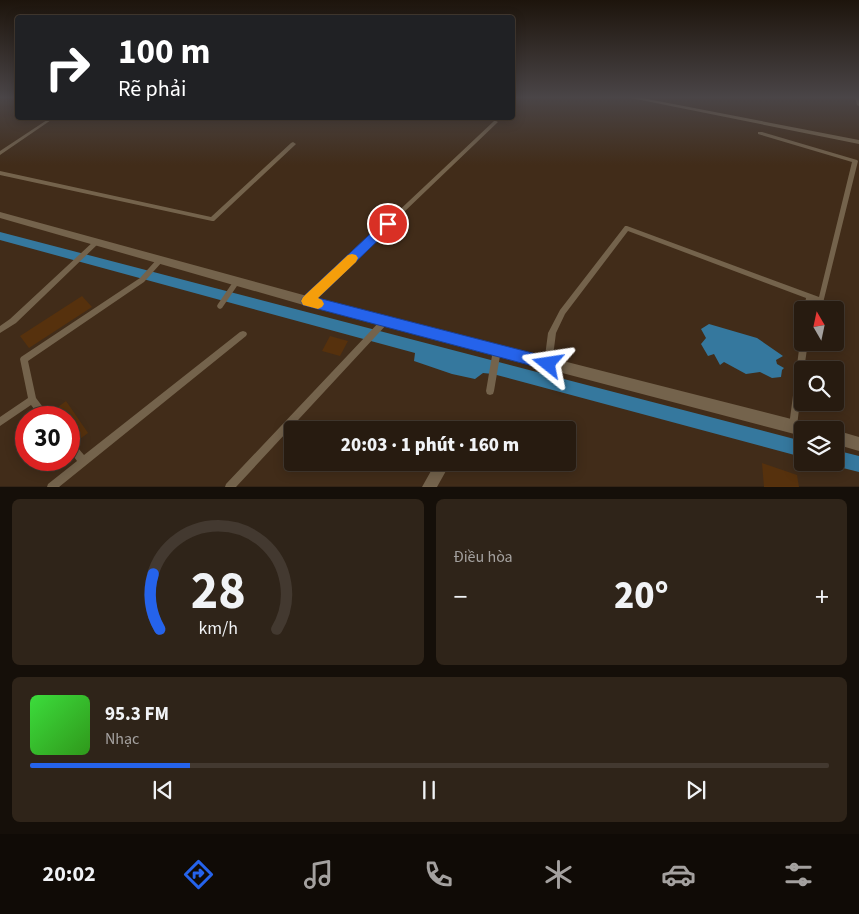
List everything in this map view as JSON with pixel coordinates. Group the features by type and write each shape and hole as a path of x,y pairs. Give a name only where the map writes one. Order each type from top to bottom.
{"street":[{"path":"0,215 385,321 497,356 548,364 793,426"},
{"path":"844,440 859,444"},
{"path":"429,486 438,471"}],"lane":[{"path":"0,154 49,120"},
{"path":"741,120 859,142"},
{"path":"308,301 496,122"},
{"path":"548,364 552,333 562,312 627,228 821,300 856,161 760,133"},
{"path":"0,173 212,219 293,144"},
{"path":"0,330 13,321 96,242"},
{"path":"37,406 32,400 24,359 142,280 160,260"},
{"path":"222,304 237,281"},
{"path":"809,301 810,297"},
{"path":"229,486 385,321"},
{"path":"51,486 243,334"},
{"path":"793,426 803,351"},
{"path":"490,391 497,356"},
{"path":"0,422 32,400"},
{"path":"80,457 83,461"}],"shaded area":[{"path":"0,120 859,120 859,486 0,486"}],"water":[{"path":"0,232 794,439 794,455 493,374 483,373 475,379 452,374 414,361 415,353 0,240"},
{"path":"709,324 757,338 783,356 776,360 777,364 784,368 781,377 772,378 760,372 746,374 724,362 720,365 714,354 708,356 701,344 706,338 701,329"},
{"path":"844,452 859,456 859,472 844,468"}],"building":[{"path":"82,296 92,307 29,348 20,336"},
{"path":"330,336 348,341 340,356 322,351"},
{"path":"66,401 69,406 59,406"},
{"path":"80,421 88,433 80,439"},
{"path":"762,463 797,475 799,487 764,487"}],"slow traffic":[{"path":"318,304 308,301 352,258"}],"route":[{"path":"388,224 308,301 548,364"}]}
